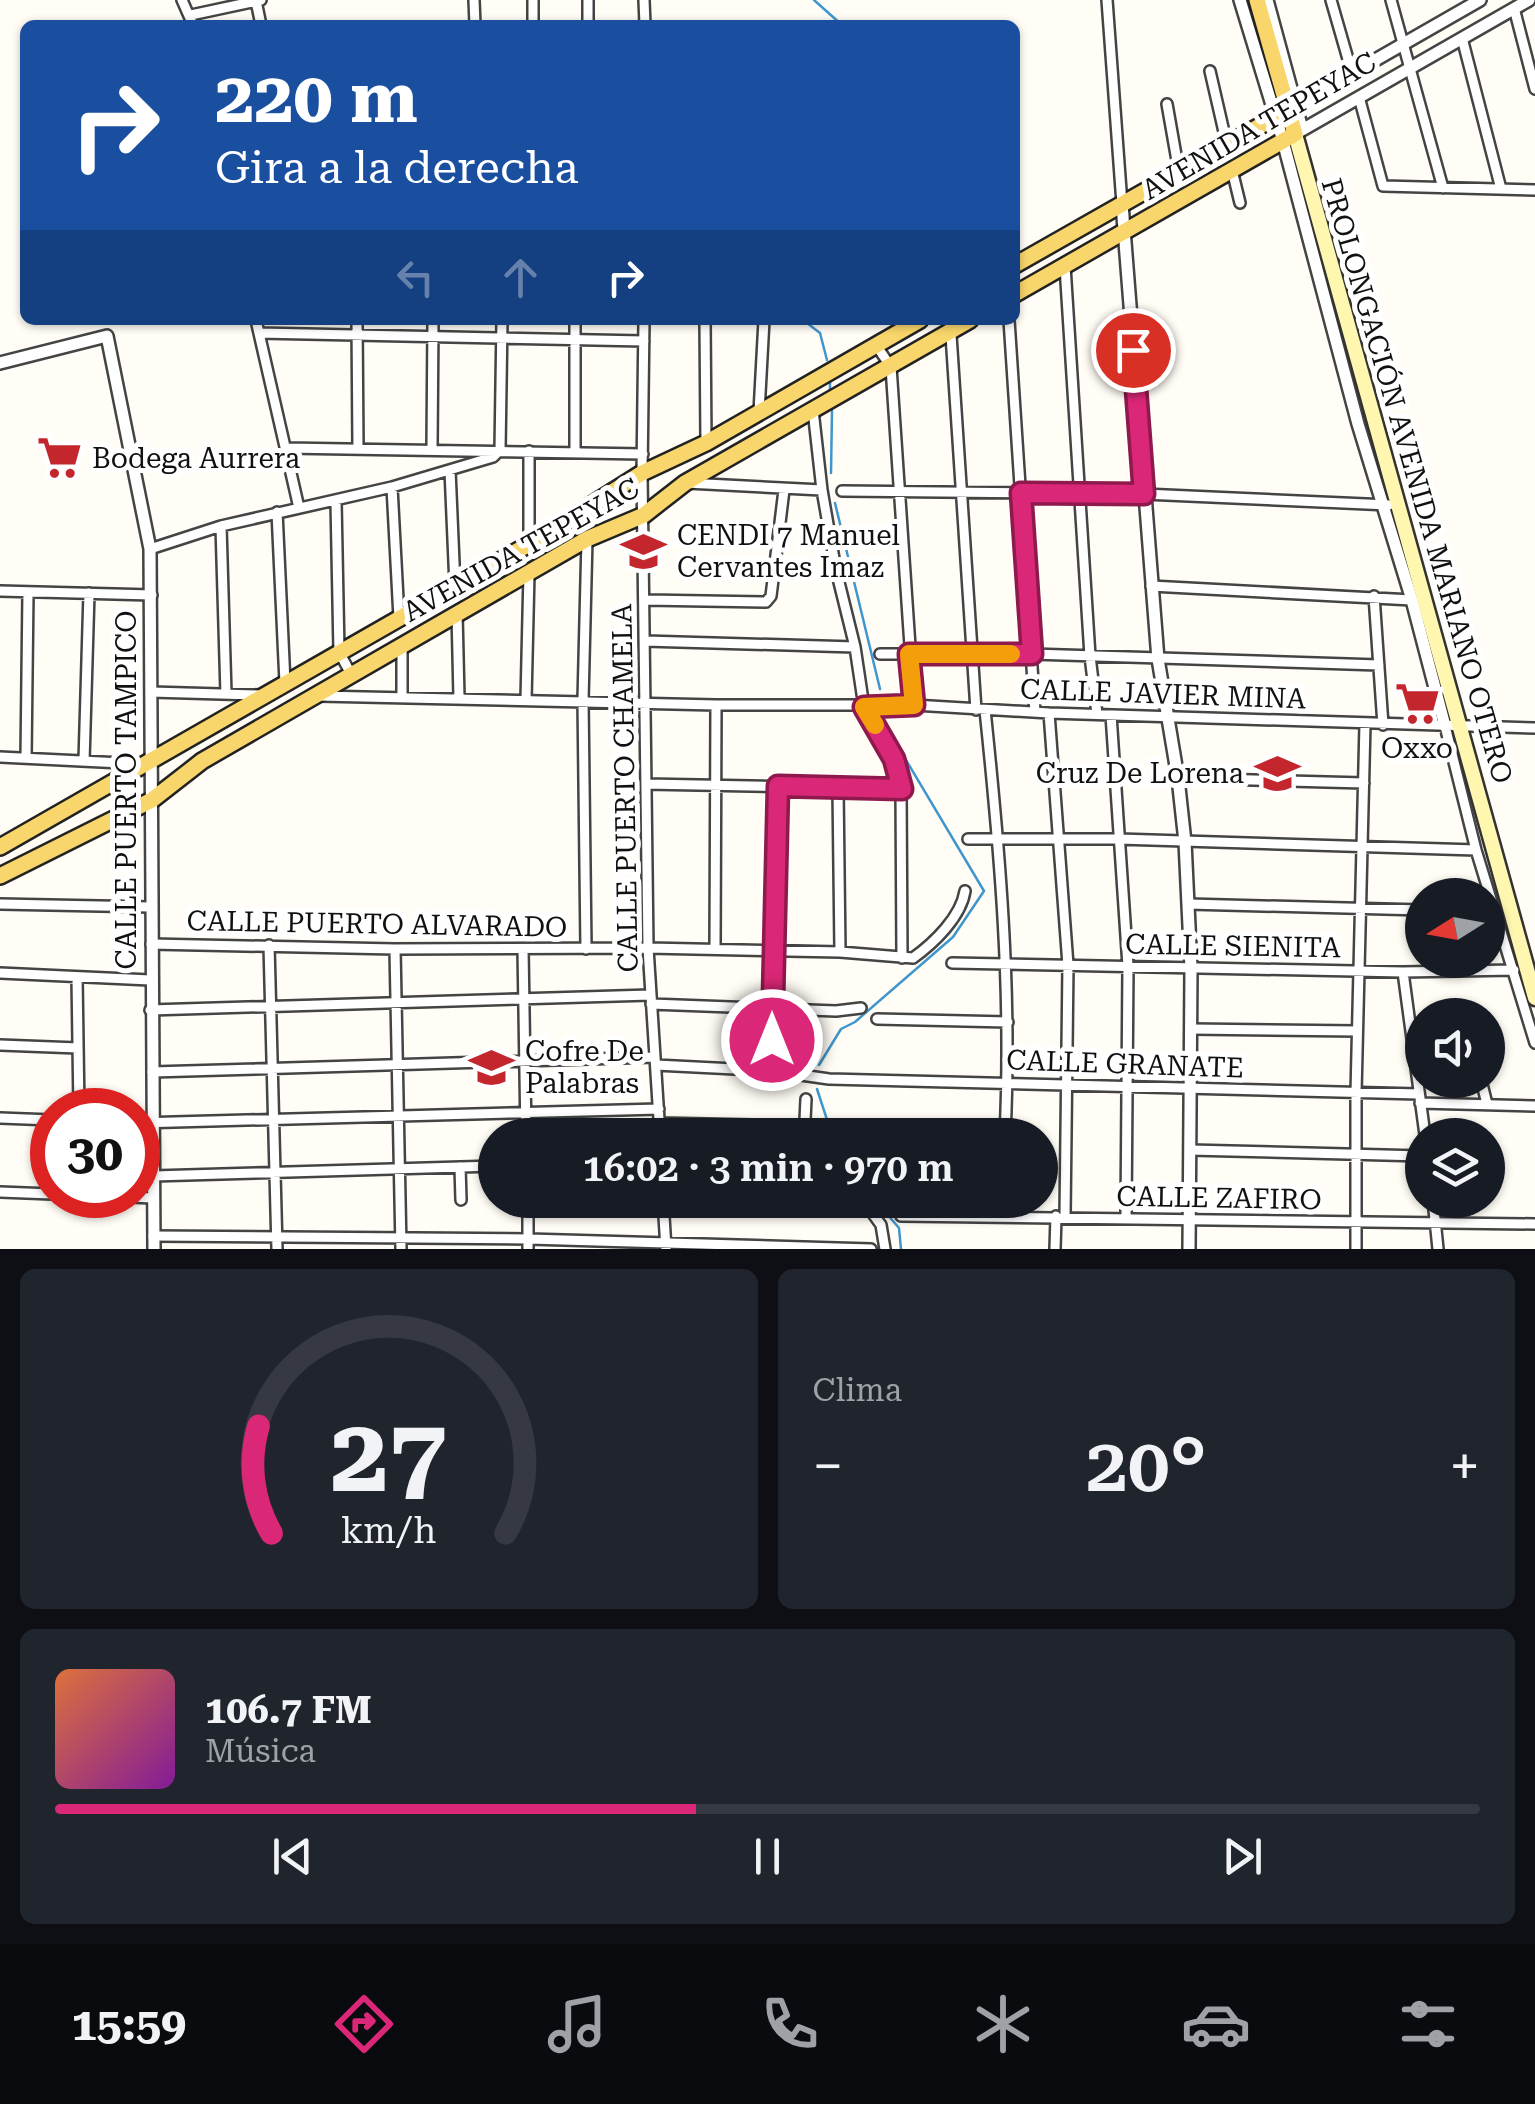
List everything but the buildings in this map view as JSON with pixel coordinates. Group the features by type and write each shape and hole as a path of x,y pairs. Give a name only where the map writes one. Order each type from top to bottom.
{"main road":[{"name":"PROLONGACIÓN AVENIDA MARIANO OTERO","path":"1248,0 1293,139 1492,872 1535,998"},
{"name":"PROLONGACIÓN AVENIDA MARIANO OTERO","path":"1257,0 1284,112"},
{"name":"AVENIDA TEPEYAC","path":"1020,262 1284,112"},
{"name":"AVENIDA TEPEYAC","path":"1020,291 1293,139"},
{"name":"AVENIDA TEPEYAC","path":"0,847 528,544 642,472 706,442 911,325"},
{"name":"AVENIDA TEPEYAC","path":"0,876 152,800 202,761 311,696 587,539 644,515 684,483 891,367 950,326"}],"street":[{"path":"182,0 192,20 258,0"},
{"path":"1107,0 1158,658 1185,842 1192,1088 1188,1249"},
{"name":"PROLONGACIÓN AVENIDA MARIANO OTERO","path":"1240,0 1284,112"},
{"name":"PROLONGACIÓN AVENIDA MARIANO OTERO","path":"1267,0 1284,112"},
{"path":"1331,0 1352,73"},
{"path":"1391,0 1443,188"},
{"path":"1450,0 1454,14"},
{"name":"AVENIDA TEPEYAC","path":"1284,112 1480,0"},
{"name":"AVENIDA TEPEYAC","path":"1293,139 1528,0"},
{"path":"1514,8 1535,89"},
{"path":"1462,38 1501,189"},
{"path":"1210,71 1227,144"},
{"path":"1360,97 1382,186 1535,190"},
{"path":"1167,104 1179,172"},
{"path":"1232,170 1240,202"},
{"path":"1065,266 1097,714"},
{"path":"257,325 299,508"},
{"path":"357,325 358,449"},
{"path":"432,448 433,325"},
{"path":"500,450 502,325"},
{"path":"575,325 575,452"},
{"name":"CALLE PUERTO CHAMELA","path":"644,325 648,948 660,1118"},
{"path":"705,325 706,442"},
{"path":"759,412 764,325"},
{"path":"1009,325 1036,712"},
{"path":"950,326 972,654 999,840 1008,1022 1005,1118"},
{"path":"259,332 644,341"},
{"name":"CALLE PUERTO TAMPICO","path":"0,363 108,336 150,549 152,1088"},
{"path":"876,345 891,367 914,705"},
{"path":"813,410 822,490 836,570 856,647 864,707 894,759 902,789 902,958 918,955 948,925 964,900 964,890"},
{"path":"286,448 643,454"},
{"path":"150,549 221,526 336,501 484,461 500,450"},
{"path":"528,451 528,544"},
{"path":"450,470 456,586"},
{"path":"684,483 822,490"},
{"path":"392,486 399,618"},
{"path":"646,600 766,602 771,596 784,490"},
{"path":"842,491 1144,494 1390,505"},
{"path":"336,501 340,652 351,674"},
{"name":"PROLONGACIÓN AVENIDA MARIANO OTERO","path":"1390,505 1412,600 1453,726"},
{"path":"277,512 285,683"},
{"path":"221,526 226,694"},
{"path":"586,949 583,700 587,539"},
{"path":"526,700 529,572"},
{"path":"1152,586 1412,600"},
{"path":"0,591 152,595"},
{"path":"26,758 28,592"},
{"path":"84,761 88,593"},
{"path":"1374,596 1383,725"},
{"path":"457,613 459,698"},
{"path":"645,641 856,647"},
{"path":"402,645 402,698"},
{"path":"880,654 1032,654 1379,665"},
{"path":"151,692 265,695"},
{"name":"CALLE JAVIER MINA","path":"311,696 914,705 1048,713 1535,728"},
{"path":"716,705 716,950"},
{"path":"1048,713 1068,965 1066,1085 1055,1249"},
{"path":"1111,714 1128,966 1126,1218"},
{"path":"1356,1249 1365,724"},
{"path":"1453,726 1476,850 1492,878"},
{"path":"0,757 150,763"},
{"path":"1178,778 1364,784"},
{"path":"646,784 902,789"},
{"path":"773,1071 770,1009 778,786"},
{"path":"838,788 840,952"},
{"path":"968,838 1476,850"},
{"path":"0,904 150,907"},
{"path":"1188,904 1405,910"},
{"name":"CALLE PUERTO ALVARADO","path":"150,944 394,949 648,948 840,952 902,958"},
{"path":"268,945 277,1249"},
{"path":"1505,946 1535,1043"},
{"path":"394,949 401,1243"},
{"path":"523,949 526,1118"},
{"name":"CALLE SIENITA","path":"952,963 1403,972 1514,970"},
{"path":"1403,972 1407,998"},
{"path":"0,973 150,980"},
{"path":"77,977 79,1088"},
{"path":"150,1010 522,998 651,1000 770,1009 860,1008"},
{"path":"877,1019 1008,1022"},
{"path":"1191,1029 1358,1030"},
{"path":"0,1045 78,1048"},
{"name":"CALLE GRANATE","path":"152,1072 523,1060 656,1061 829,1079 1405,1097"},
{"path":"1420,1098 1423,1118"},
{"name":"CALLE GRANATE","path":"1420,1098 1535,1106"},
{"path":"1486,1098 1487,1104"},
{"path":"806,1099 807,1118"},
{"path":"160,1123 659,1109"},
{"path":"0,1118 30,1119"},
{"path":"1190,1150 1405,1155"},
{"path":"160,1176 478,1167"},
{"path":"460,1168 460,1200"},
{"path":"0,1192 30,1193"},
{"name":"CALLE ZAFIRO","path":"1060,1216 1355,1224 1535,1224"},
{"path":"528,1218 529,1244"},
{"path":"664,1218 666,1245"},
{"path":"876,1218 882,1226 886,1249"},
{"path":"1436,1218 1438,1249"},
{"path":"153,1243 276,1236 401,1243 870,1249"}],"waterway":[{"path":"814,0 836,20"},
{"path":"810,325 820,333 827,360"},
{"path":"830,378 830,391"},
{"path":"831,473 832,411"},
{"path":"835,503 880,689"},
{"path":"819,1065 841,1029 855,1022 953,937 984,891 878,713"},
{"path":"817,1089 826,1118"},
{"path":"890,1218 899,1228 901,1249"}],"slow traffic":[{"path":"875,725 864,707 914,705 909,654 1011,654"}],"place":[{"name":"Bodega Aurrera","path":"59,458"},
{"name":"CENDI 7 Manuel Cervantes Imaz","path":"644,551"},
{"name":"Oxxo","path":"1417,703"},
{"name":"Cruz De Lorena","path":"1277,773"},
{"name":"Cofre De Palabras","path":"492,1067"}],"route":[{"path":"772,1040 778,786 902,789 894,759 864,707 914,705 909,654 1032,654 1021,493 1144,494 1133,350"}]}
